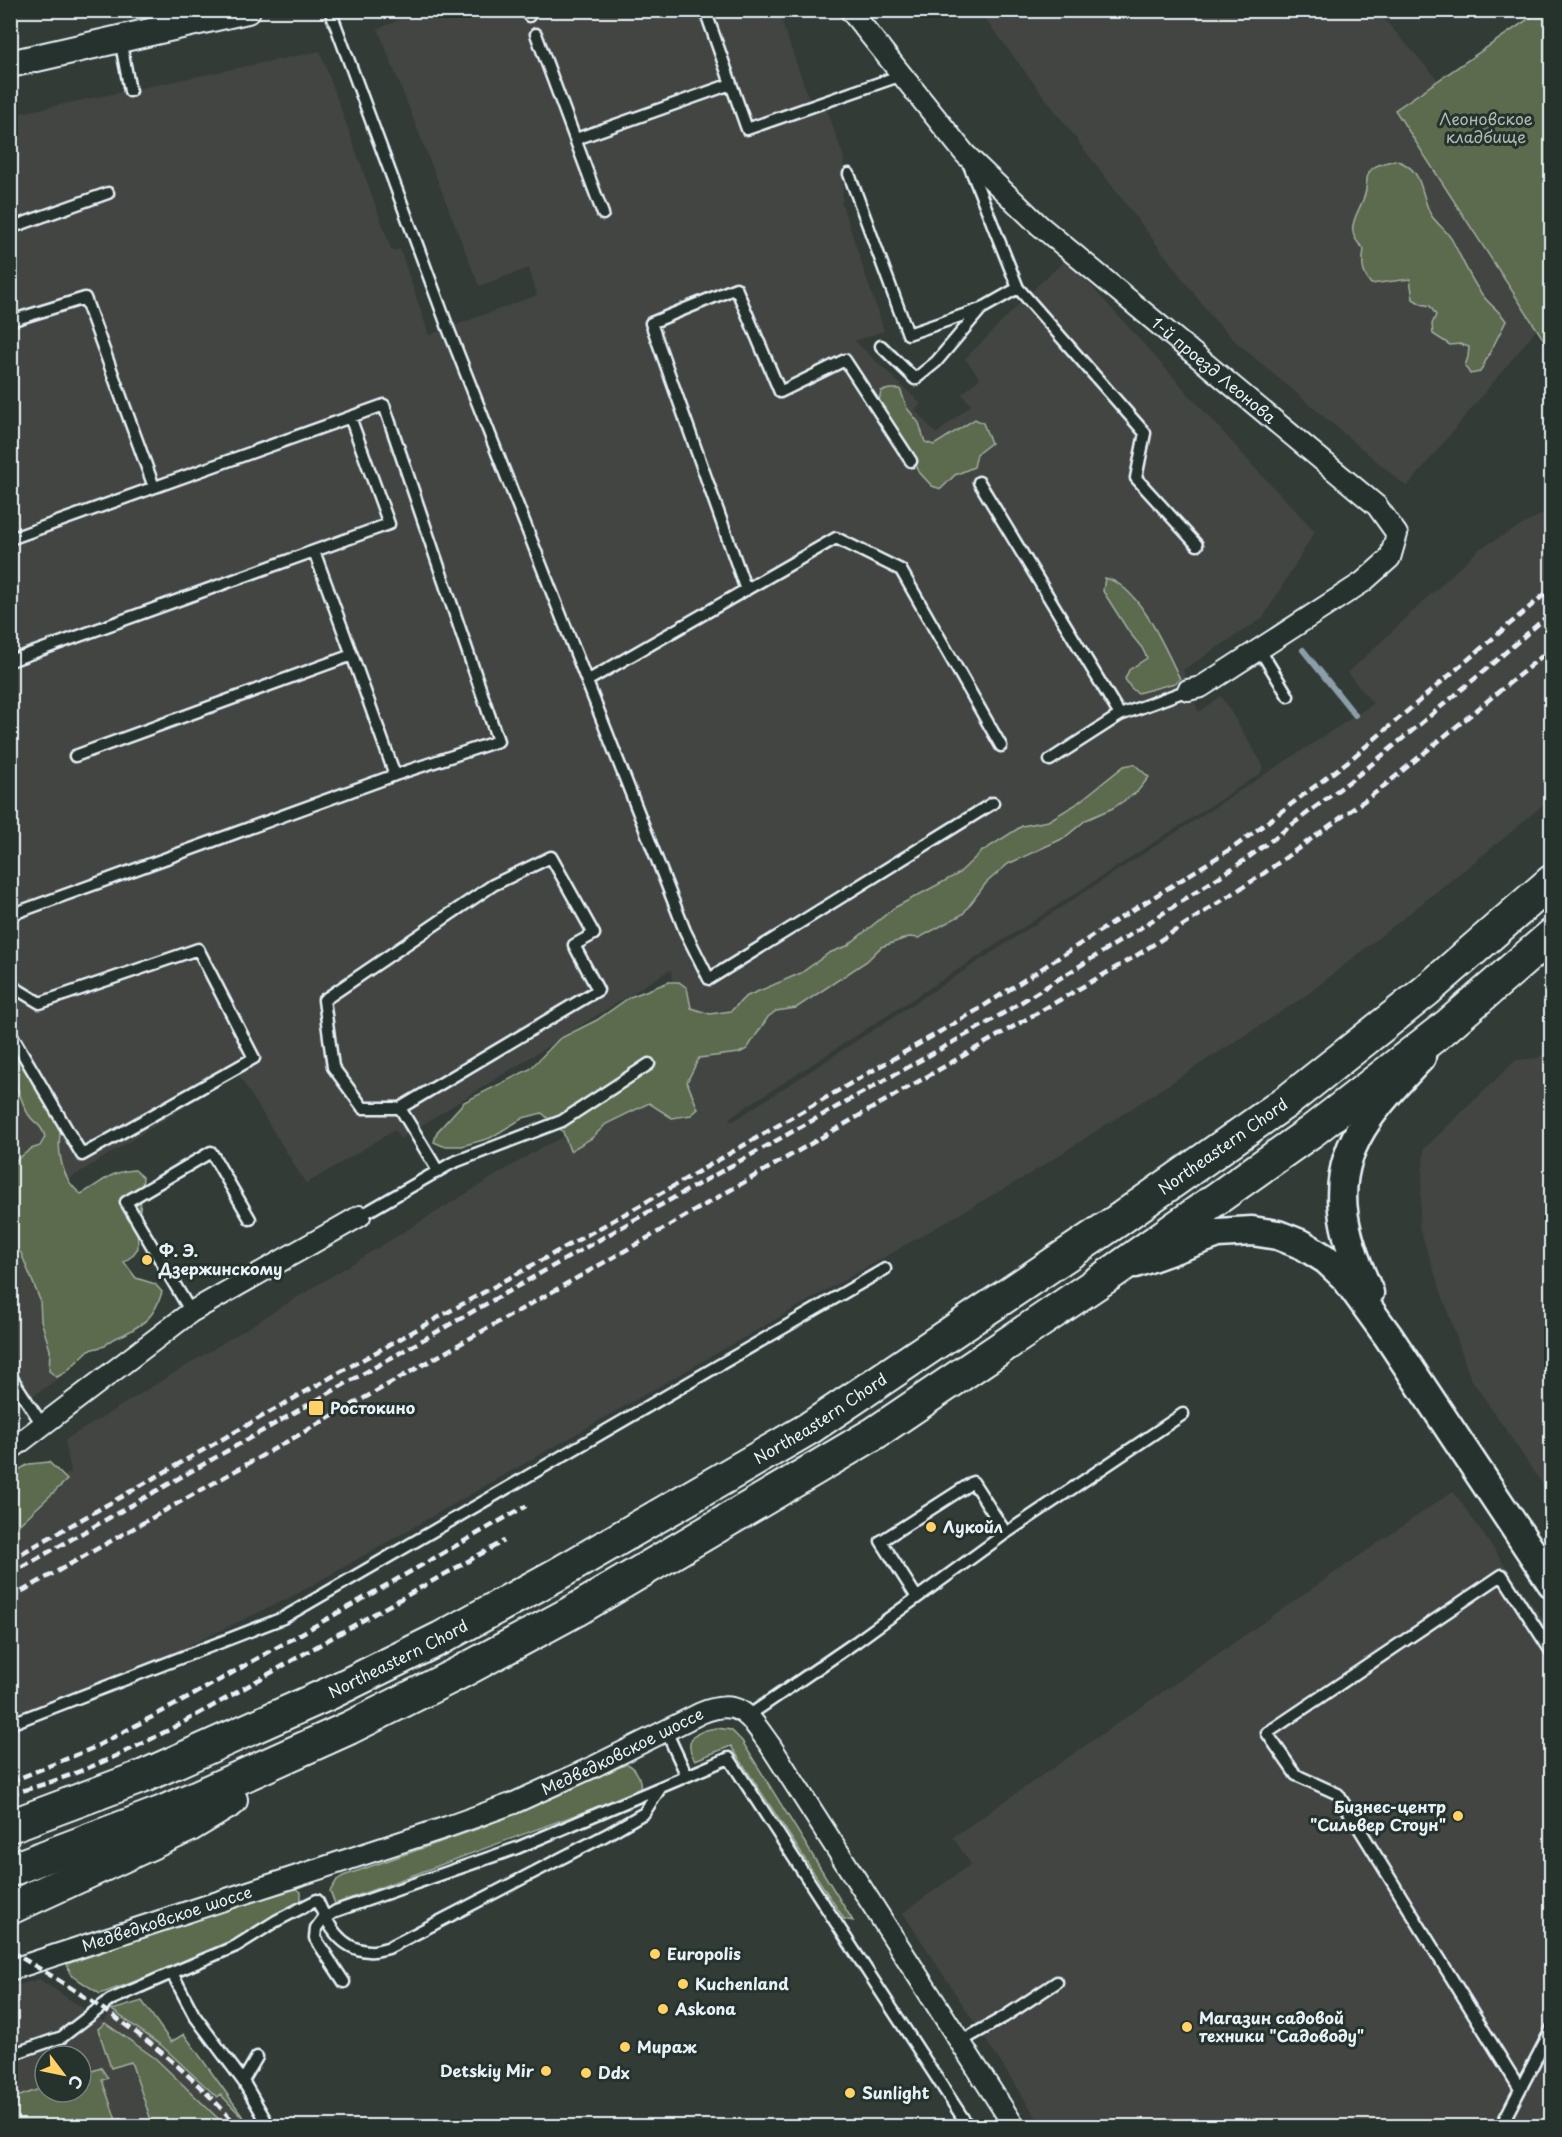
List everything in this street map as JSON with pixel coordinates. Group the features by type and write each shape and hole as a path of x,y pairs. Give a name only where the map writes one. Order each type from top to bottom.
{"main road":[{"name":"Northeastern Chord","path":"10,1827 144,1776 330,1693 441,1638 556,1575 808,1429 1117,1221 1290,1099 1426,991 1551,881"},
{"path":"10,1870 164,1812 349,1728 460,1672 576,1610 874,1433 1116,1270 1312,1131 1447,1026 1551,935"},
{"path":"1388,1336 1349,1244 1342,1213 1341,1183 1350,1154 1367,1120 1447,1026"},
{"path":"1116,1270 1218,1233 1252,1231 1278,1235 1303,1245 1327,1260 1346,1278 1388,1336 1551,1583"},
{"path":"10,1908 188,1826 349,1728"}],"street":[{"path":"10,64 120,39 160,21 247,10"},
{"name":"1-й проезд Леонова","path":"850,10 965,154 1039,225 1377,506 1397,534 1390,558 1363,582 1201,687 1188,690"},
{"path":"10,1449 191,1312 360,1216"},
{"name":"Медведковское шоссе","path":"10,1970 514,1803 714,1707 726,1706 739,1709 748,1716"},
{"path":"748,1716 770,1745 960,2042 1009,2125"}],"lane":[{"path":"330,10 448,328 685,931 709,979 993,802"},
{"path":"705,10 747,129 902,75"},
{"path":"536,34 603,214"},
{"path":"120,39 130,91"},
{"path":"576,139 731,84"},
{"path":"965,154 1018,288 1145,433 1136,478 1197,545"},
{"path":"849,174 908,334 981,309 1018,288"},
{"path":"10,228 108,193"},
{"path":"746,590 651,322 736,288 780,392 845,360 911,460"},
{"path":"10,321 85,298 154,487"},
{"path":"880,346 915,379 936,362 981,309"},
{"path":"10,539 384,405 498,741 10,915"},
{"path":"10,661 389,524 351,417"},
{"path":"978,482 1120,715"},
{"path":"587,681 836,538 901,570 1001,746"},
{"path":"314,550 395,776"},
{"path":"1260,650 1288,696"},
{"path":"75,756 352,655"},
{"path":"1050,760 1120,715 1188,690"},
{"path":"551,857 594,934 574,945 598,990 400,1107 363,1108 333,1068 324,1000 493,885 551,857"},
{"path":"10,986 40,1003 198,949 254,1058 82,1155 10,1032"},
{"path":"360,1216 452,1163 562,1121 649,1064"},
{"path":"400,1107 438,1171"},
{"path":"191,1312 126,1202 211,1152 250,1219"},
{"path":"10,1724 283,1618 885,1269"},
{"path":"10,1374 43,1426"},
{"path":"748,1716 856,1642 916,1596 1006,1533 1183,1414"},
{"path":"916,1596 881,1541 973,1482 1006,1533"},
{"path":"1520,2089 1338,1794 1296,1775 1267,1733 1502,1575 1551,1653"},
{"path":"666,1731 687,1776"},
{"path":"344,1982 315,1938 316,1928 322,1920 336,1911 517,1848 729,1758 969,2127"},
{"path":"10,2055 62,2037 110,2000 236,1946 276,1921 317,1900 336,1936 349,1946 369,1952 388,1948 644,1813 661,1787"},
{"path":"236,1946 246,1950"},
{"path":"172,1973 194,2015 243,2081 269,2127"},
{"path":"960,2042 1004,2017 1057,1982"},
{"path":"1501,2127 1551,2028"},
{"path":"243,2081 257,2057"}],"shaded area":[{"path":"421,10 778,11 809,99 822,95 844,158 842,204 884,331 855,341 921,404 915,410 936,434 971,405 962,394 980,378 965,359 1067,259 1315,531 1263,618 1183,670 1188,690 1199,712 1221,696 1263,765 1261,773 729,1118 732,1122 1373,704 1348,673 1479,549 1551,509 1551,798 1503,839 1304,997 1033,1172 295,1595 96,1690 11,1727 11,1509 71,1472 65,1440 542,1147 678,1082 671,969 400,1139 395,1130 306,1184 238,1074 64,1182 61,1361 68,1372 11,1411 11,115 320,51 392,251 400,249 429,335 537,295 529,268 479,286 378,29"},
{"path":"979,11 1377,11 1438,80 1395,111 1537,329 1407,487 1236,342 1211,316"},
{"path":"1551,1048 1551,1497 1470,1377 1419,1227 1424,1149 1516,1060 1538,1058"},
{"path":"1453,1491 1551,1631 1551,2126 1042,2126 903,1913 971,1864 953,1837"},
{"path":"39,1979 104,2022 112,2010 119,2007 215,2086 250,2126 11,2126 11,1987"}],"green space":[{"name":"Леоновское кладбище","path":"1540,11 1552,11 1551,351 1395,110"},
{"path":"1395,160 1412,169 1420,182 1431,215 1450,237 1479,290 1506,321 1480,372 1470,374 1465,366 1469,347 1460,344 1450,345 1433,334 1432,324 1436,315 1430,306 1413,299 1410,279 1371,284 1365,275 1364,249 1354,235 1354,222 1365,194 1370,171 1378,165"},
{"path":"900,389 907,408 919,423 925,442 934,445 975,419 983,423 991,443 977,454 974,467 955,475 941,489 932,486 919,472 879,401 881,391"},
{"path":"1105,578 1117,583 1129,593 1150,620 1180,679 1175,683 1138,693 1125,679 1129,670 1147,658 1103,591"},
{"path":"1134,764 1149,777 1137,792 1113,808 1086,820 1064,838 1008,864 986,883 963,914 919,938 909,937 881,947 867,961 796,1008 776,1011 768,1017 747,1049 739,1053 699,1058 687,1082 698,1109 691,1115 672,1118 649,1103 606,1124 592,1138 570,1151 563,1132 542,1113 523,1118 490,1138 462,1146 443,1146 434,1142 437,1132 464,1102 530,1069 559,1039 597,1020 630,997 669,982 679,982 687,988 691,1008 710,1014 731,1011 745,997 801,973 829,953 847,946 894,908 958,874 981,852 1022,826 1048,821 1075,805 1124,766"},
{"path":"10,1041 61,1129 60,1155 65,1173 74,1188 81,1194 112,1175 126,1171 135,1170 143,1177 137,1218 138,1248 124,1262 136,1278 155,1284 162,1292 156,1307 145,1322 105,1346 89,1350 66,1372 57,1377 49,1371 50,1350 41,1320 40,1300 21,1253 11,1246 11,1164 31,1149 40,1146 45,1137 42,1129 28,1114 18,1090 12,1069"},
{"path":"49,1462 67,1480 11,1532 11,1474 29,1464"},
{"path":"717,1728 731,1730 742,1741 853,1921 844,1919 731,1746 695,1760 691,1753 691,1741 698,1733"},
{"path":"627,1764 634,1768 638,1775 640,1791 335,1904 330,1891 337,1880 343,1876 483,1827"},
{"path":"297,1889 301,1892 299,1904 224,1946 193,1961 100,1994 71,1975 67,1964 235,1907"},
{"path":"142,2001 171,2042 184,2034 247,2122 220,2094 217,2097 162,2046 112,2010"},
{"path":"105,2023 155,2058 226,2126 153,2126 131,2062 111,2068 98,2029"},
{"path":"101,2068 108,2078 102,2080 116,2120 121,2118 123,2126 14,2126 11,2117 11,2099 33,2091 33,2104 93,2104 93,2071"}],"waterway":[{"path":"1303,650 1355,715"}],"railway":[{"path":"10,1560 342,1371 639,1206 979,1009 1237,845 1351,759 1552,588"},
{"path":"10,1574 643,1215 989,1022 1125,938 1245,860 1366,769 1552,612"},
{"path":"10,1598 651,1236 1134,957 1260,876 1379,790 1552,648"},
{"path":"10,1782 93,1748 186,1699 526,1506"},
{"path":"10,1794 80,1771 146,1742 504,1541"},
{"path":"10,1951 131,2029 186,2074 237,2126"}],"place":[{"name":"Ф. Э. Дзержинскому","path":"147,1260"},
{"name":"Ростокино","path":"316,1408"},
{"name":"Лукойл","path":"931,1527"},
{"name":"Бизнес-центр \"Сильвер Стоун\"","path":"1458,1816"},
{"name":"Europolis","path":"655,1954"},
{"name":"Kuchenland","path":"683,1984"},
{"name":"Askona","path":"663,2009"},
{"name":"Магазин садовой техники \"Садоводу\"","path":"1187,2027"},
{"name":"Мираж","path":"625,2047"},
{"name":"Detskiy Mir","path":"546,2071"},
{"name":"Ddx","path":"586,2073"},
{"name":"Sunlight","path":"850,2093"}]}
